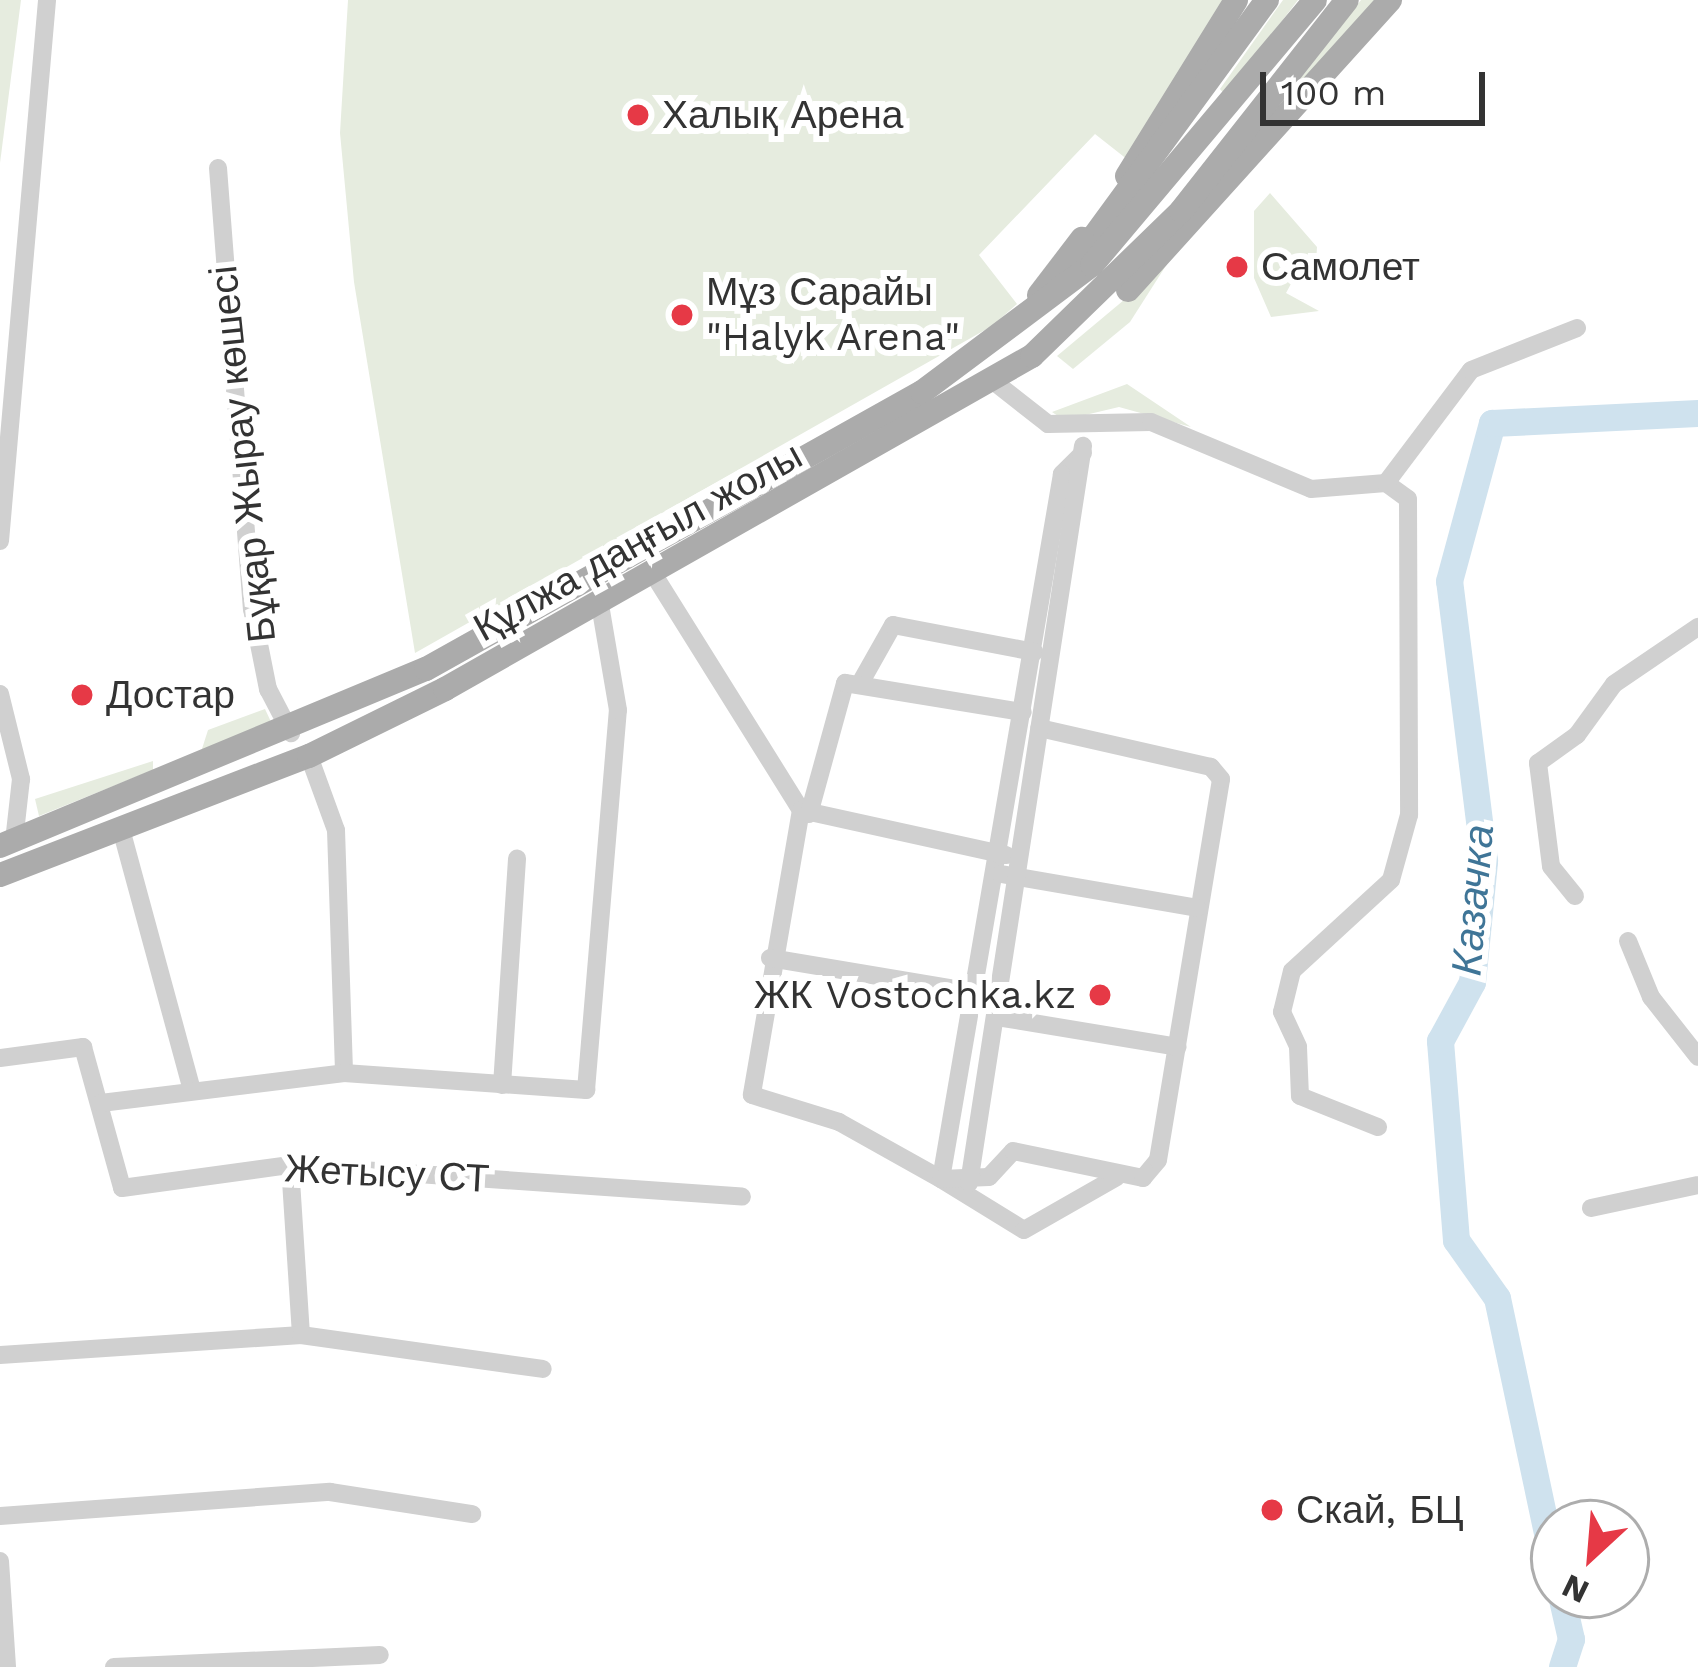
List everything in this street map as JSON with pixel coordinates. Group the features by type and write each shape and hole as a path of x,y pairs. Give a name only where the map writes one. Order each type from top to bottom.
{"main road":[{"path":"1039,295 1236,0"},
{"path":"970,360 1039,295 1150,171 1267,0"},
{"path":"1220,141 1315,0"},
{"path":"1220,141 1347,0"},
{"path":"1032,356 1172,249 1390,0"},
{"name":"Құлжа даңғыл жолы","path":"0,874 309,756 655,575 993,381 1032,356 1122,274 1220,141"},
{"name":"Құлжа даңғыл жолы","path":"7,843 291,733 426,669 970,360 1054,301 1220,141"}],"street":[{"path":"0,541 47,0"},
{"name":"Бұқар Жырау көшесі","path":"218,169 252,609 268,689 291,733"},
{"path":"1386,483 1471,370 1577,328"},
{"path":"993,381 1027,414 1084,426 1151,422 1311,489 1386,483 1408,500 1409,815 1390,880 1292,971 1282,1012 1298,1047 1300,1096 1378,1127"},
{"path":"941,1180 974,992 1040,728 1084,426"},
{"path":"969,1183 997,1017 1005,865 1023,712 1062,474 1083,453"},
{"path":"655,575 805,812 1005,865 1197,908"},
{"path":"101,1103 191,1087 344,1073 586,1090 619,710 599,605"},
{"path":"1034,652 893,625 862,680 836,693 770,958 752,1095 839,1123 1024,1230 1122,1175"},
{"path":"1575,896 1551,866 1538,764 1577,735 1614,684 1698,627"},
{"path":"862,680 1023,712"},
{"path":"0,694 21,779 7,843"},
{"path":"941,1180 969,1183 1013,1151 1122,1175 1153,1173 1178,1047 1216,770 1040,728"},
{"path":"309,756 337,830 344,1073"},
{"path":"122,830 191,1087"},
{"path":"502,1085 517,858"},
{"path":"1628,941 1651,997 1698,1058"},
{"path":"770,958 974,992"},
{"path":"997,1017 1178,1047"},
{"name":"Жетысу СТ","path":"0,1058 83,1047 122,1188 290,1166 742,1197"},
{"path":"290,1166 301,1335"},
{"path":"1591,1208 1698,1184"},
{"path":"0,1355 301,1335 543,1370"},
{"path":"0,1516 330,1492 472,1514"},
{"path":"0,1561 7,1667"},
{"path":"114,1667 380,1655"}],"shaded area":[{"path":"0,0 21,0 0,163"},
{"name":"Мұз Сарайы \"Halyk Arena\"","path":"348,0 1229,0 1128,160 1095,134 979,255 1017,304 992,326 415,653 354,282 340,133"},
{"path":"1283,0 1298,0 1225,95 1220,89"},
{"path":"1361,0 1381,0 1239,158"},
{"path":"1270,193 1317,247 1315,279 1298,271 1286,293 1319,311 1271,317 1254,278 1254,211"},
{"path":"1167,264 1130,322 1073,369 1057,356"},
{"path":"1127,384 1191,427 1119,407 1064,420 1052,412"},
{"path":"265,709 272,724 201,752 208,730"},
{"path":"153,761 153,770 39,816 35,799"}],"waterway":[{"name":"Казачка","path":"1540,1499 1497,1298 1456,1240 1440,1041 1472,982 1484,861 1449,581 1492,423 1698,413"},
{"name":"Казачка","path":"1562,1667 1571,1639 1566,1619"}],"place":[{"name":"Халық Арена","path":"638,115"},
{"name":"Самолет","path":"1237,267"},
{"name":"Мұз Сарайы \"Halyk Arena\"","path":"682,315"},
{"name":"Достар","path":"82,695"},
{"name":"ЖК Vostochka.kz","path":"1100,995"},
{"name":"Скай, БЦ","path":"1272,1510"}]}
